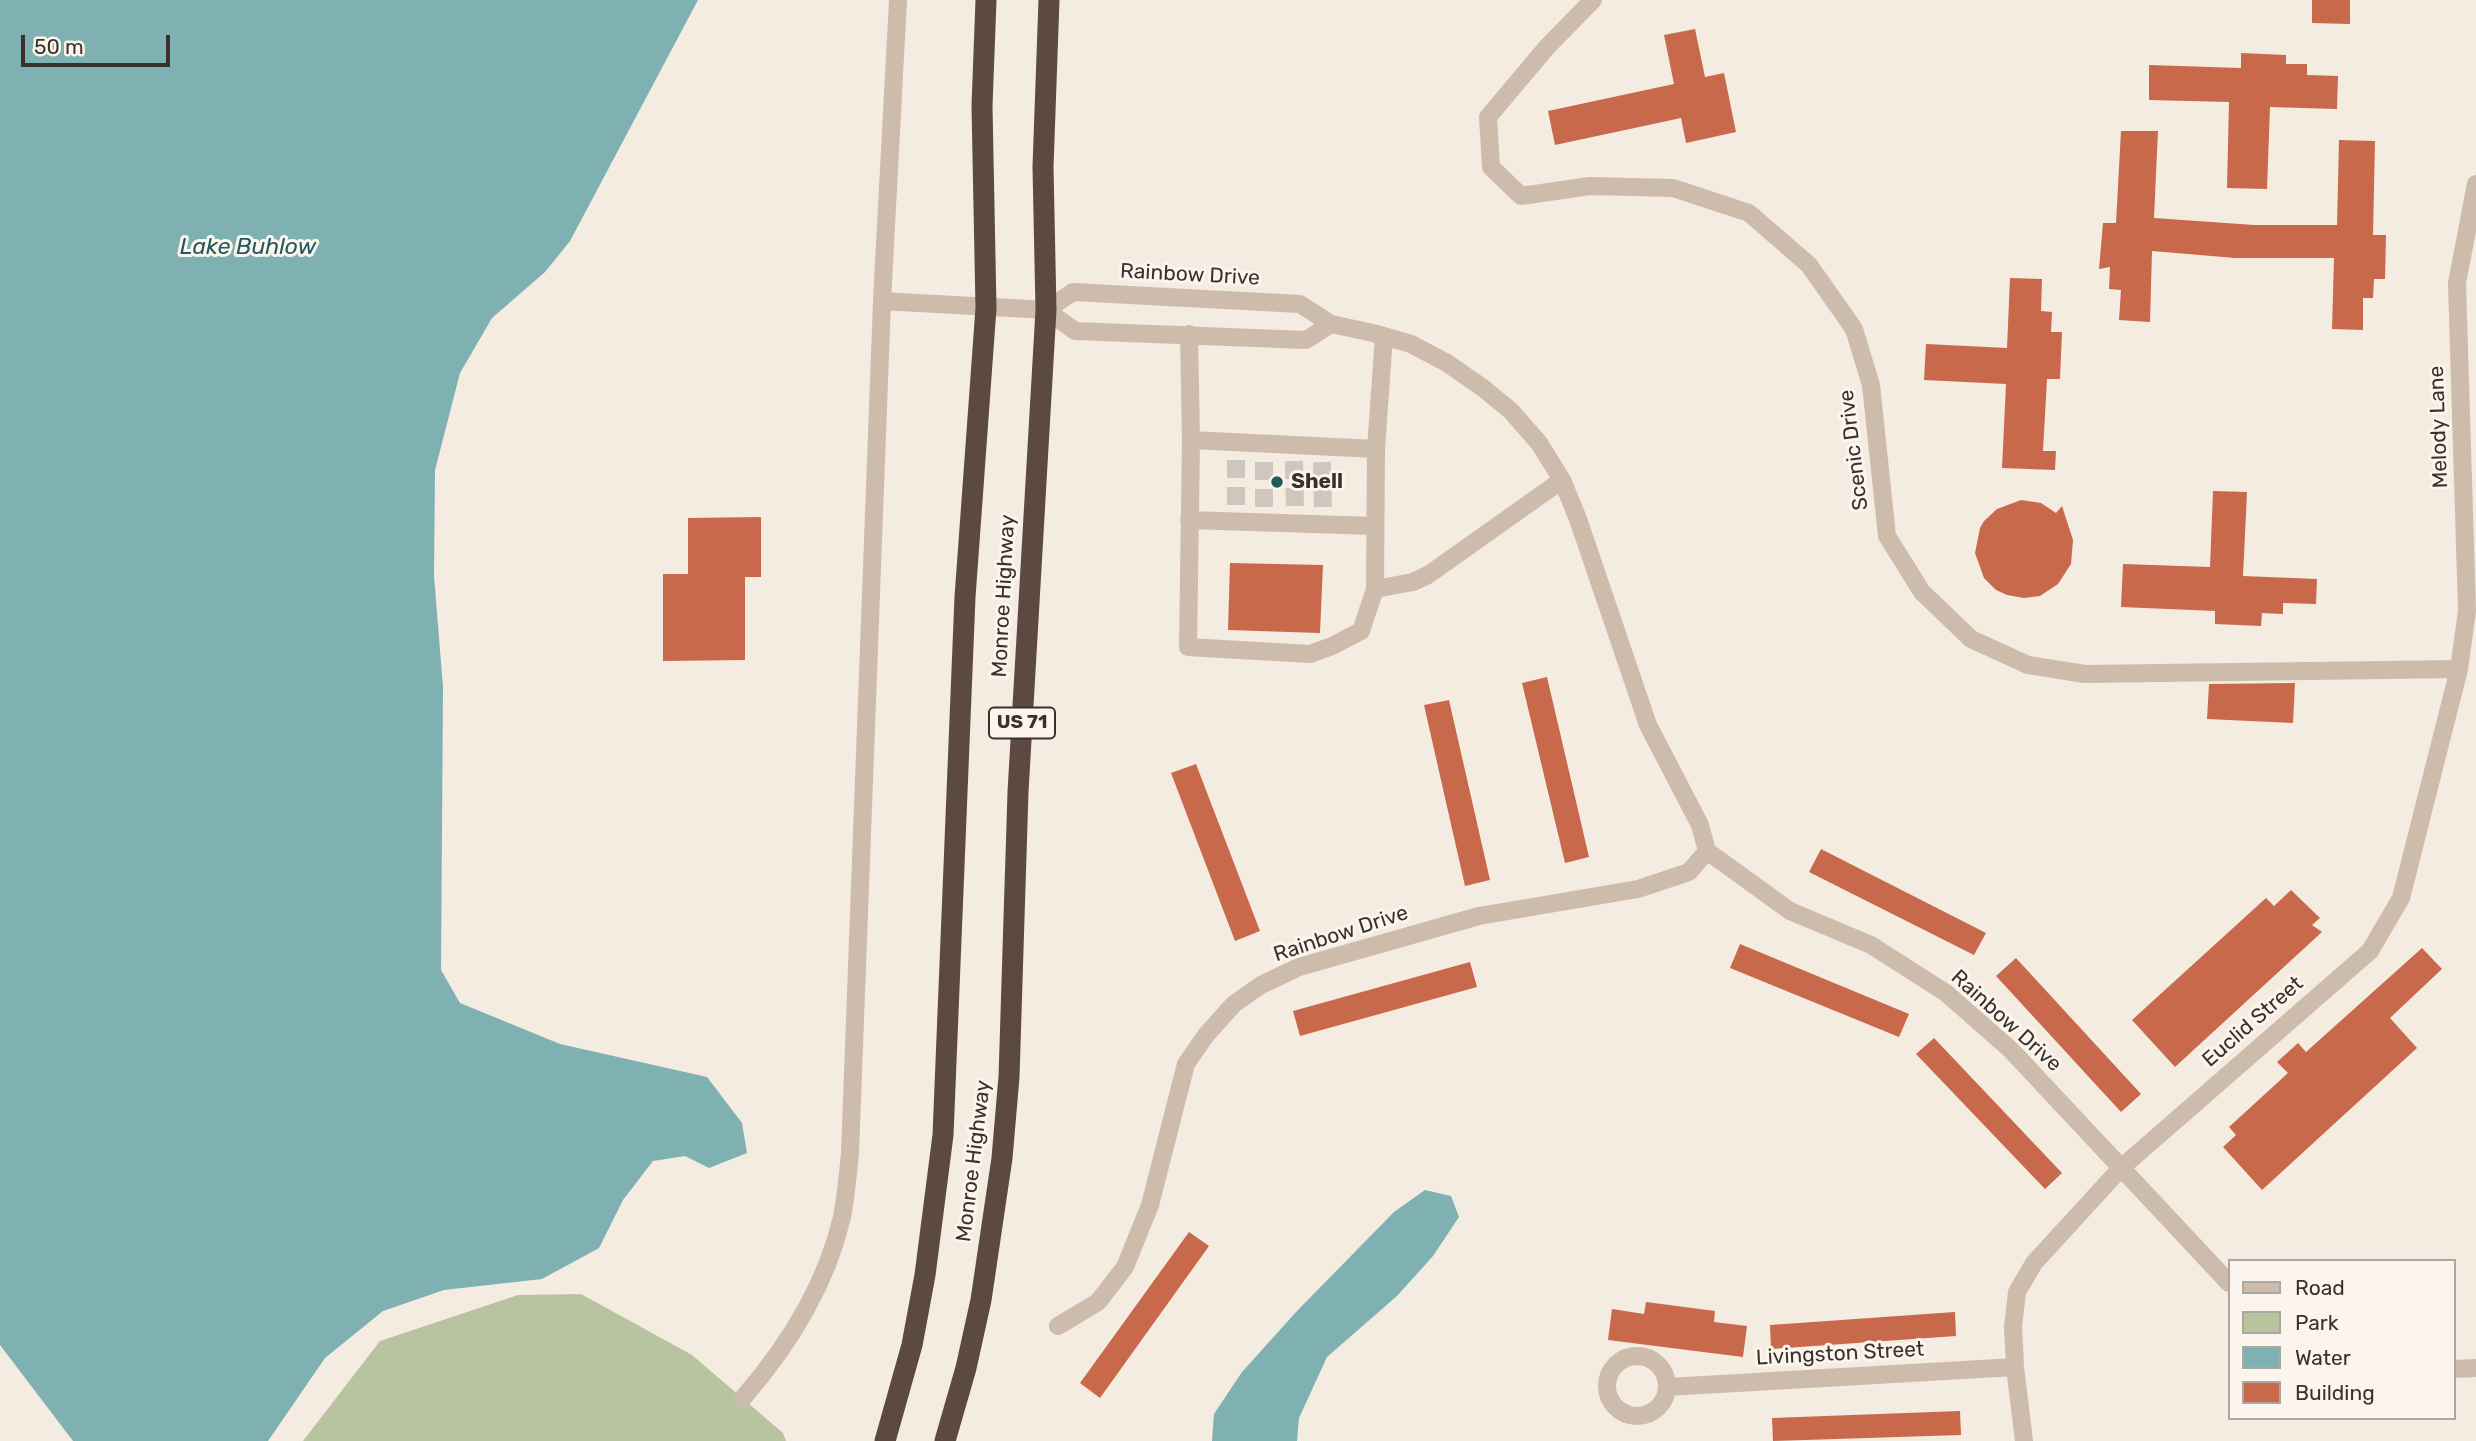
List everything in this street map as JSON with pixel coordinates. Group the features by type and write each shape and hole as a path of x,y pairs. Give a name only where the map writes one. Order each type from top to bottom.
{"highway":[{"name":"Monroe Highway","path":"885,1441 912,1345 941,1158 965,597 986,308 982,106 986,0"},
{"name":"Monroe Highway","path":"945,1441 966,1368 981,1300 998,1194 1007,1104 1018,792 1045,310 1043,167 1049,0"}],"street":[{"path":"743,1398 766,1372 794,1331 818,1286 831,1256 842,1215 850,1153 882,301 898,0"},
{"name":"Scenic Drive","path":"1593,0 1547,47 1488,117 1491,167 1521,196 1590,186 1673,188 1749,213 1809,265 1854,329 1871,385 1887,536 1922,592 1971,639 2028,665 2085,674 2459,669"},
{"name":"Melody Lane","path":"2459,669 2467,611 2457,282 2476,184"},
{"path":"2457,282 2476,285"},
{"name":"Rainbow Drive","path":"1045,310 1073,292 1300,304 1331,324 1411,344 1447,363 1511,411 1539,443 1562,480 1578,519 1648,725 1700,825 1707,851 1790,911 1871,945 1946,993 2011,1050 2228,1282"},
{"path":"882,301 1045,310 1075,331 1306,340 1331,324"},
{"path":"1189,334 1191,440 1188,647 1310,654 1362,631 1375,589 1376,449 1384,336"},
{"path":"1191,440 1236,450 1294,454 1323,455 1376,449"},
{"path":"1375,589 1413,582 1428,575 1562,480"},
{"path":"1189,520 1236,513 1323,517 1374,526"},
{"name":"Euclid Street","path":"2024,1441 2013,1327 2017,1292 2034,1263 2121,1168 2370,951 2401,898 2459,669"},
{"name":"Rainbow Drive","path":"1058,1326 1098,1302 1125,1267 1150,1205 1186,1065 1206,1035 1243,998 1261,985 1299,967 1479,916 1638,889 1689,872 1707,851"},
{"name":"Livingston Street","path":"1668,1387 2015,1367"},
{"path":"2455,1369 2476,1368"}],"green space":[{"path":"581,1294 692,1355 783,1433 786,1441 303,1441 380,1341 518,1295"}],"water":[{"name":"Lake Buhlow","path":"0,0 698,0 570,241 545,272 492,318 460,373 435,470 434,576 443,687 441,970 460,1003 560,1044 707,1077 742,1123 747,1153 709,1168 685,1156 653,1161 623,1200 599,1248 542,1279 444,1290 383,1311 325,1358 268,1441 73,1441 0,1345"},
{"path":"1425,1190 1451,1196 1459,1217 1433,1256 1397,1296 1327,1357 1299,1418 1297,1441 1212,1441 1214,1414 1242,1372 1297,1311 1394,1212"}],"building":[{"path":"2312,0 2350,0 2350,24 2312,23"},
{"path":"1695,29 1705,77 1724,73 1736,132 1686,143 1681,118 1555,145 1548,111 1674,84 1664,35"},
{"path":"2241,53 2286,55 2286,64 2307,64 2307,75 2338,76 2337,109 2270,107 2267,189 2227,188 2229,102 2149,100 2149,65 2241,68"},
{"path":"2121,131 2158,131 2154,218 2254,225 2337,225 2339,140 2375,141 2373,235 2386,235 2385,279 2374,279 2373,298 2363,298 2363,330 2332,329 2334,258 2235,258 2152,251 2150,322 2119,320 2121,290 2109,289 2110,267 2099,269 2103,223 2116,223"},
{"path":"2010,278 2042,279 2041,311 2052,312 2051,332 2062,332 2060,379 2047,379 2043,451 2056,451 2055,470 2002,468 2006,384 1924,380 1926,344 2007,348"},
{"path":"2213,491 2247,492 2243,576 2317,579 2316,604 2283,603 2283,614 2262,613 2261,626 2215,624 2215,611 2121,607 2123,564 2210,567"},
{"path":"2021,500 2041,503 2056,513 2062,506 2073,540 2071,564 2058,584 2040,596 2024,598 1996,590 1984,578 1975,553 1984,521 1997,509"},
{"path":"761,517 761,577 745,577 745,660 663,661 663,574 688,574 688,518"},
{"path":"1230,563 1323,565 1320,633 1228,630"},
{"path":"1547,677 1589,857 1565,863 1522,683"},
{"path":"2295,683 2293,723 2207,719 2209,684"},
{"path":"1449,700 1490,880 1465,886 1424,705"},
{"path":"1196,764 1260,931 1235,941 1171,773"},
{"path":"1821,849 1986,933 1974,955 1809,872"},
{"path":"2291,890 2320,918 2312,925 2322,932 2175,1067 2132,1020 2266,898 2274,906"},
{"path":"1740,944 1909,1014 1899,1037 1730,968"},
{"path":"2422,948 2442,969 2390,1018 2417,1048 2262,1190 2223,1147 2236,1135 2229,1127 2288,1073 2277,1062 2298,1043 2306,1052"},
{"path":"2016,958 2141,1094 2121,1112 1996,976"},
{"path":"1470,962 1477,987 1300,1036 1293,1011"},
{"path":"1934,1038 2062,1173 2045,1189 1916,1054"},
{"path":"1189,1232 1209,1246 1100,1398 1080,1383"},
{"path":"1646,1302 1715,1311 1714,1322 1747,1326 1743,1357 1608,1340 1612,1309 1644,1314"},
{"path":"1955,1312 1956,1336 1771,1349 1770,1325"},
{"path":"1960,1411 1961,1435 1773,1441 1772,1418"}],"tunnel":[{"path":"1236,458 1236,505"},
{"path":"1264,459 1264,507"},
{"path":"1294,461 1295,509"},
{"path":"1322,462 1323,510"}],"place":[{"name":"Shell","path":"1277,482"}]}
